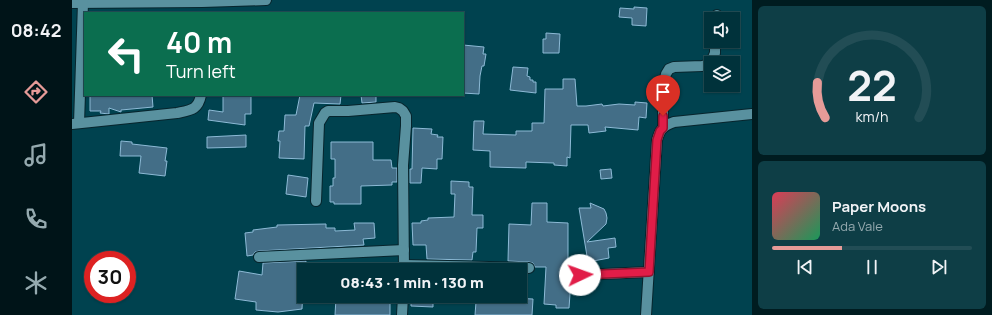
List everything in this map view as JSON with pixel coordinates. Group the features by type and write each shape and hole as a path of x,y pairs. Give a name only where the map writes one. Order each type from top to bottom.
{"street":[{"path":"72,4 266,0"},
{"path":"202,2 202,12"},
{"path":"83,3 76,124 177,113 193,109 199,103 201,96"},
{"path":"663,128 664,83 666,74 674,67 702,66 710,64 715,53 715,48"},
{"path":"316,201 319,123 325,113 328,111 348,111 394,107 399,108 406,116 403,165 404,263"},
{"path":"646,315 657,140 660,131 666,124 674,122 752,114"},
{"path":"259,257 404,250"},
{"path":"580,275 649,272"},
{"path":"402,315 403,303"}],"building":[{"path":"634,7 647,8 646,26 632,25 632,18 619,17 620,8 634,9"},
{"path":"546,33 560,34 559,53 543,53 543,39 546,39"},
{"path":"464,45 484,47 483,54 486,54 484,66 482,66 480,76 479,94 464,93"},
{"path":"513,67 528,68 527,76 530,77 530,80 533,80 533,82 536,82 536,93 510,90"},
{"path":"563,79 575,79 577,106 602,104 603,106 619,104 635,105 635,102 647,103 646,118 639,117 638,130 605,127 606,131 589,133 588,125 571,125 570,158 567,157 567,166 554,165 554,163 526,162 526,168 490,167 490,151 473,150 474,121 484,121 483,134 516,135 516,131 532,131 532,123 544,123 545,89 563,89"},
{"path":"90,96 152,96 153,107 121,110 121,112 109,108 109,114 100,113 101,111 90,111"},
{"path":"223,96 251,96 251,114 245,114 245,125 208,120 209,110 223,112"},
{"path":"300,96 341,96 340,104 314,103 309,126 305,126 304,159 279,158 279,131 284,131 285,115 296,115"},
{"path":"361,96 376,96 376,102 362,103"},
{"path":"413,128 432,129 431,134 438,135 437,137 443,137 442,159 437,159 437,169 422,168 421,183 410,183 410,169 412,169"},
{"path":"246,135 246,147 207,148 207,137"},
{"path":"121,141 132,142 132,144 167,148 165,176 139,173 141,156 120,156"},
{"path":"331,142 373,142 373,160 391,160 392,168 397,168 397,182 392,182 392,185 361,186 361,204 334,204 334,202 330,202 330,186 333,186 333,178 335,178 335,159 331,159"},
{"path":"611,169 612,178 601,179 600,170"},
{"path":"288,175 308,178 306,197 286,194"},
{"path":"451,181 469,182 469,187 473,187 472,215 483,215 483,228 477,228 476,252 473,252 472,260 427,259 426,245 413,245 412,223 421,223 421,221 428,220 428,218 454,217 455,194 451,194"},
{"path":"532,203 547,203 547,222 568,223 568,280 571,280 569,308 556,308 556,305 544,304 546,267 535,267 533,263 529,262 508,261 509,224 531,225"},
{"path":"590,203 604,209 607,218 606,224 587,242 615,238 616,247 608,248 609,258 588,262 579,208 591,208"},
{"path":"354,223 374,223 375,238 363,239 364,245 259,251 255,252 253,255 247,256 245,233 253,232 253,230 277,227 277,225 326,224 326,228 335,228 335,231 355,230"},
{"path":"306,261 306,263 297,263 297,303 302,303 302,309 278,312 256,310 256,302 235,299 239,271 262,275 263,263"},
{"path":"527,299 533,299 532,315 475,315 476,303 527,303"},
{"path":"336,303 390,303 390,315 335,315"},
{"path":"411,303 433,303 433,307 411,306"}],"route":[{"path":"580,275 649,272 657,140 660,131 663,128 663,116"}]}
